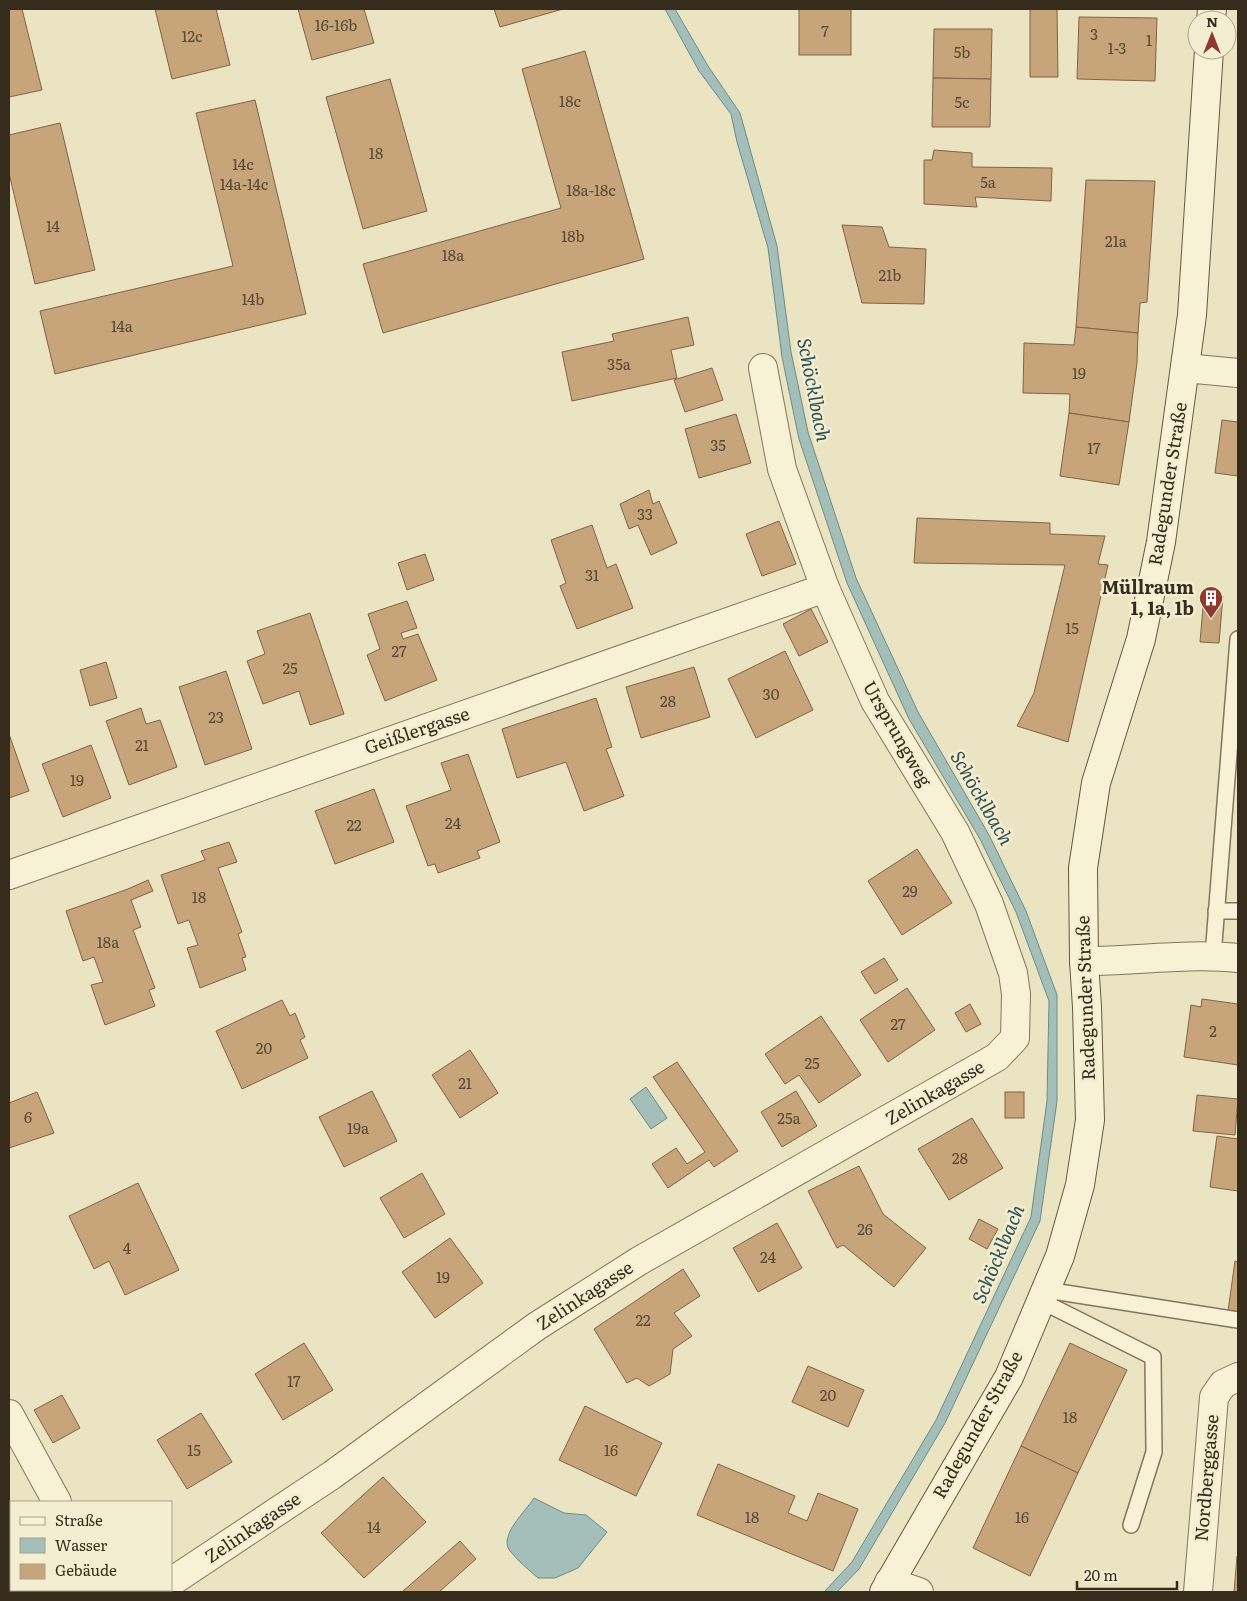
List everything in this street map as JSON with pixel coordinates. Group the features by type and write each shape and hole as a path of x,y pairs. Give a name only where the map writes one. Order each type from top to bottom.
{"street":[{"name":"Radegunder Straße","path":"886,1587 1009,1377 1060,1256 1080,1184 1090,1120 1088,1007 1084,961 1083,868 1096,783 1142,639 1161,542 1192,315 1208,60"},
{"name":"Ursprungweg","path":"763,368 782,469 825,588 875,701 955,832 989,904 1013,973 1016,994 1015,1038"},
{"path":"1185,368 1238,373"},
{"name":"Geißlergasse","path":"9,875 825,588"},
{"path":"1084,961 1226,957"},
{"name":"Zelinkagasse","path":"172,1581 332,1475 537,1326 639,1261 997,1057 1015,1038"},
{"name":"Nordberggasse","path":"1198,1592 1214,1397 1223,1384 1238,1378"},
{"path":"9,1414 56,1501"},
{"path":"886,1587 919,1592"}],"lane":[{"path":"1226,957 1216,911 1238,639"},
{"path":"1216,911 1238,911"},
{"path":"1044,1295 1238,1320"},
{"path":"1044,1295 1153,1356 1154,1452 1131,1525"}],"water":[{"name":"Schöcklbach","path":"665,9 675,9 708,66 740,113 777,246 791,352 808,432 856,578 918,712 989,835 1026,911 1057,995 1057,1101 1040,1221 945,1423 859,1569 837,1592 824,1592 852,1562 936,1420 1031,1217 1047,1101 1049,1001 1016,912 980,839 909,719 847,583 799,439 782,357 768,248 737,142 731,114 699,71"},
{"path":"646,1087 667,1118 651,1129 630,1099"},
{"path":"534,1498 564,1513 586,1515 607,1532 578,1568 555,1578 538,1578 516,1558 507,1545 510,1531 514,1524"}],"building":[{"path":"9,9 22,9 42,90 9,97"},
{"path":"155,9 216,9 230,65 172,79"},
{"path":"298,9 364,9 374,43 312,60"},
{"path":"494,9 563,9 500,27"},
{"path":"799,9 851,9 851,55 799,55"},
{"path":"1030,9 1057,9 1058,77 1030,77"},
{"path":"1079,17 1157,18 1155,81 1077,79"},
{"path":"934,29 992,29 991,79 933,78"},
{"path":"585,51 644,259 383,333 363,264 561,208 522,69"},
{"path":"933,78 991,79 990,127 932,127"},
{"path":"390,79 427,211 363,229 326,97"},
{"path":"255,100 306,314 55,374 40,311 233,266 196,113"},
{"path":"60,123 95,270 35,284 9,173 9,135"},
{"path":"934,150 972,153 972,167 1052,168 1051,201 975,197 977,207 924,204 924,160 932,160"},
{"path":"1086,180 1155,181 1147,302 1140,303 1138,333 1076,327"},
{"path":"842,225 882,227 889,247 926,249 924,304 862,303"},
{"path":"688,317 694,345 671,350 677,378 572,401 562,352 614,341 612,334"},
{"path":"1076,327 1138,333 1137,363 1129,422 1069,413 1070,394 1023,393 1024,343 1074,345"},
{"path":"712,368 723,400 685,412 674,380"},
{"path":"1069,413 1129,422 1119,485 1060,476"},
{"path":"736,414 751,463 699,478 685,429"},
{"path":"1222,420 1238,422 1238,476 1215,473"},
{"path":"649,490 653,504 659,501 677,543 651,555 638,525 629,529 620,504"},
{"path":"917,518 1050,523 1050,534 1105,536 1098,564 1108,565 1068,742 1017,726 1034,693 1065,565 914,563"},
{"path":"779,521 796,564 762,576 746,534"},
{"path":"592,525 607,568 616,564 633,608 577,629 560,586 566,583 551,540"},
{"path":"425,554 434,580 407,590 398,563"},
{"name":"Müllraum 1, 1a, 1b","path":"1204,595 1223,596 1219,643 1200,642"},
{"path":"407,601 417,628 401,633 403,639 418,634 437,680 385,701 367,655 380,649 368,614"},
{"path":"811,609 828,642 799,656 783,624"},
{"path":"310,613 344,714 310,725 299,691 263,704 247,661 265,654 257,631"},
{"path":"785,651 813,710 756,738 728,679"},
{"path":"106,662 117,698 90,706 80,670"},
{"path":"694,667 710,717 641,738 626,687"},
{"path":"226,671 252,749 205,765 179,687"},
{"path":"596,698 612,747 606,749 624,796 584,811 566,762 517,778 502,729"},
{"path":"141,708 146,724 160,720 177,767 129,785 106,721"},
{"path":"9,734 29,791 9,798"},
{"path":"91,745 111,798 63,817 42,764"},
{"path":"468,754 500,842 477,851 480,858 438,873 435,864 428,866 406,806 451,790 441,763"},
{"path":"374,789 394,842 335,864 315,811"},
{"path":"229,842 237,862 218,868 242,932 238,934 246,957 242,958 246,970 200,988 187,948 198,945 189,920 178,924 161,875 205,860 201,851"},
{"path":"917,849 952,903 902,935 868,881"},
{"path":"148,880 153,891 131,900 141,927 133,930 155,988 149,990 155,1006 105,1025 91,985 103,982 94,957 83,961 66,911"},
{"path":"884,958 898,980 875,994 861,972"},
{"path":"907,988 935,1030 888,1062 860,1020"},
{"path":"1202,999 1238,1004 1238,1065 1184,1057 1191,1005 1201,1007"},
{"path":"282,1000 290,1016 295,1013 305,1037 300,1040 308,1058 242,1089 216,1031"},
{"path":"970,1004 981,1024 966,1032 955,1013"},
{"path":"821,1016 861,1075 819,1103 799,1075 785,1084 765,1054"},
{"path":"470,1050 498,1093 460,1118 432,1075"},
{"path":"677,1062 738,1151 714,1167 709,1160 668,1188 652,1164 676,1148 687,1164 705,1152 653,1077"},
{"path":"372,1091 397,1141 344,1167 319,1117"},
{"path":"796,1091 817,1126 782,1147 761,1112"},
{"path":"37,1092 54,1133 9,1148 9,1103"},
{"path":"1005,1092 1024,1092 1024,1118 1005,1118"},
{"path":"1197,1095 1238,1099 1235,1135 1193,1131"},
{"path":"972,1118 1003,1168 949,1200 918,1149"},
{"path":"1217,1136 1238,1139 1238,1191 1210,1187"},
{"path":"859,1166 883,1214 926,1248 894,1287 843,1245 837,1248 808,1191"},
{"path":"422,1173 445,1214 404,1238 380,1198"},
{"path":"138,1183 179,1270 125,1295 109,1261 94,1269 69,1216"},
{"path":"979,1219 998,1229 987,1249 969,1239"},
{"path":"777,1223 802,1268 758,1292 733,1248"},
{"path":"450,1238 483,1283 435,1318 402,1272"},
{"path":"1235,1261 1238,1262 1238,1312 1228,1311"},
{"path":"683,1269 700,1296 674,1313 692,1336 673,1349 670,1374 649,1386 637,1378 627,1383 594,1329"},
{"path":"304,1343 333,1390 283,1420 255,1374"},
{"path":"1070,1343 1127,1370 1078,1473 1021,1446"},
{"path":"808,1366 864,1390 848,1427 792,1402"},
{"path":"62,1395 80,1428 53,1443 34,1410"},
{"path":"585,1406 662,1443 636,1496 559,1460"},
{"path":"201,1413 232,1462 187,1489 157,1440"},
{"path":"1021,1446 1078,1473 1030,1576 973,1548"},
{"path":"718,1464 795,1496 788,1513 807,1521 818,1493 858,1509 833,1571 697,1515"},
{"path":"383,1477 426,1522 364,1578 321,1533"},
{"path":"460,1541 476,1559 439,1592 402,1592"},
{"path":"1237,1556 1238,1592 1234,1592"}],"place":[{"name":"Müllraum 1, 1a, 1b","path":"1211,619"}]}
